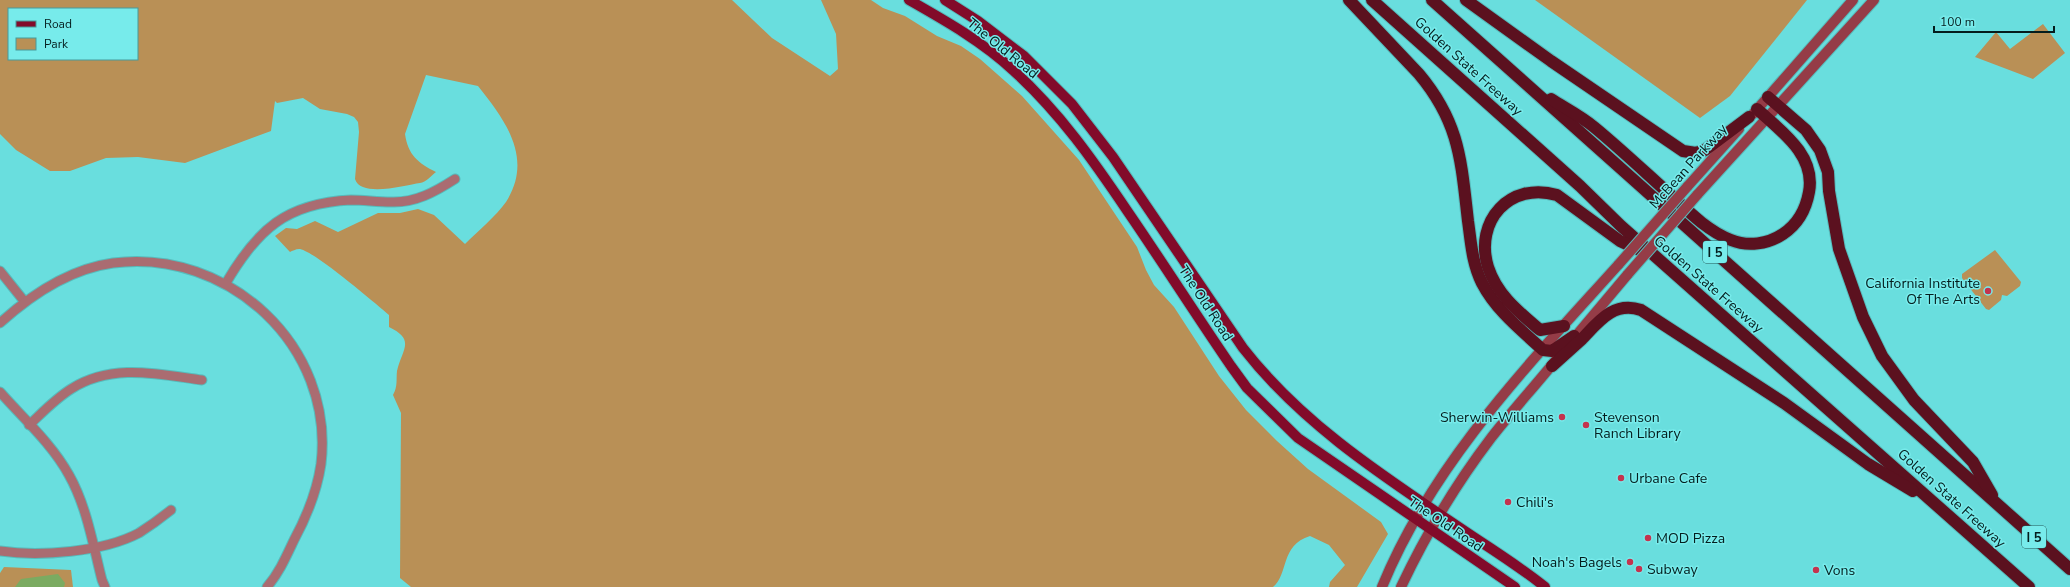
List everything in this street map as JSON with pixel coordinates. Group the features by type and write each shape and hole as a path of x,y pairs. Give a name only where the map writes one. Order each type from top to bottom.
{"highway":[{"path":"1349,0 1430,87 1452,126 1460,156 1473,257 1482,282 1501,311 1543,350 1552,350 1560,347 1577,334"},
{"name":"Golden State Freeway","path":"1372,0 1657,257 2029,587"},
{"name":"Golden State Freeway","path":"1432,0 2070,569"},
{"path":"1466,0 1551,61 1684,151 1696,153 1705,150 1753,113 1767,118 1795,145 1802,155 1810,176 1810,190 1806,206 1799,219 1789,230 1776,239 1761,244 1746,244 1732,241 1717,234 1695,217 1593,126 1517,77"},
{"path":"1768,97 1806,130 1820,150 1828,172 1831,206 1841,256 1863,317 1882,356 1914,400 1973,462 1998,504"},
{"path":"1564,326 1540,330 1506,298 1494,281 1486,257 1486,231 1495,213 1508,201 1526,193 1547,192 1557,195 1620,241 1657,257"},
{"path":"1552,366 1605,315 1620,309 1634,308 1641,310 1784,403 1868,464 1938,506"}],"main road":[{"name":"The Old Road","path":"909,0 942,18 990,52 1013,70 1055,112 1095,162 1230,366 1247,388 1265,407 1298,438 1515,587"},
{"name":"The Old Road","path":"945,0 978,21 1024,56 1072,104 1113,157 1243,348 1278,390 1338,443 1545,587"},
{"name":"McBean Parkway","path":"1382,587 1425,504 1456,456 1485,416 1853,0"},
{"name":"McBean Parkway","path":"1402,587 1439,514 1491,438 1577,334 1697,195 1874,0"}],"street":[{"path":"226,283 242,254 265,230 276,222 305,207 350,200 392,202 417,199 433,194 455,179"},
{"path":"0,323 24,301 62,278 112,263 136,262 166,264 191,269 226,283 255,303 275,323 287,338 308,374 316,398 319,415 321,463 317,484 301,528 276,575 267,587"},
{"path":"0,271 24,301"},
{"path":"29,425 70,390 86,380 105,374 127,371 202,380"},
{"path":"0,392 58,458 69,474 81,499 105,587"},
{"path":"0,551 55,554 94,547 138,533 171,510"}],"green space":[{"path":"0,0 732,0 772,38 830,76 838,69 836,34 821,0 871,0 883,8 905,16 937,36 961,46 980,59 1022,96 1079,160 1137,247 1154,285 1174,307 1219,376 1246,410 1308,469 1381,522 1388,534 1357,587 1329,587 1330,582 1345,565 1329,545 1310,536 1300,540 1294,546 1289,553 1278,581 1273,587 411,587 400,578 401,413 393,395 396,386 397,371 404,351 405,341 402,336 389,327 389,315 358,289 330,267 306,251 299,249 290,252 275,236 286,228 297,229 315,221 338,232 378,213 400,213 418,209 434,215 465,244 506,202 514,186 517,170 517,155 513,140 498,112 478,86 426,75 405,134 411,153 415,158 436,172 422,182 395,188 375,189 366,188 359,185 355,179 359,132 358,122 354,117 347,114 320,109 303,98 277,103 275,101 271,131 185,163 138,157 106,158 70,171 50,171 16,150 0,134"},
{"path":"1535,0 1807,0 1730,96 1700,118"},
{"path":"2043,24 2065,53 2033,79 1975,57 1996,32 2010,49"},
{"path":"1995,250 2021,282 2020,286 2007,296 2002,295 2001,300 1989,310 1986,309 1962,278 1962,274"},
{"path":"4,567 71,570 73,587 0,587 0,573"}],"shaded area":[{"path":"58,574 65,583 64,587 15,587 21,579"}],"place":[{"name":"California Institute Of The Arts","path":"1988,291"},
{"name":"Sherwin-Williams","path":"1562,417"},
{"name":"Stevenson Ranch Library","path":"1586,425"},
{"name":"Urbane Cafe","path":"1621,478"},
{"name":"Chili's","path":"1508,502"},
{"name":"MOD Pizza","path":"1648,538"},
{"name":"Noah's Bagels","path":"1630,562"},
{"name":"Subway","path":"1639,569"},
{"name":"Vons","path":"1816,570"}]}
